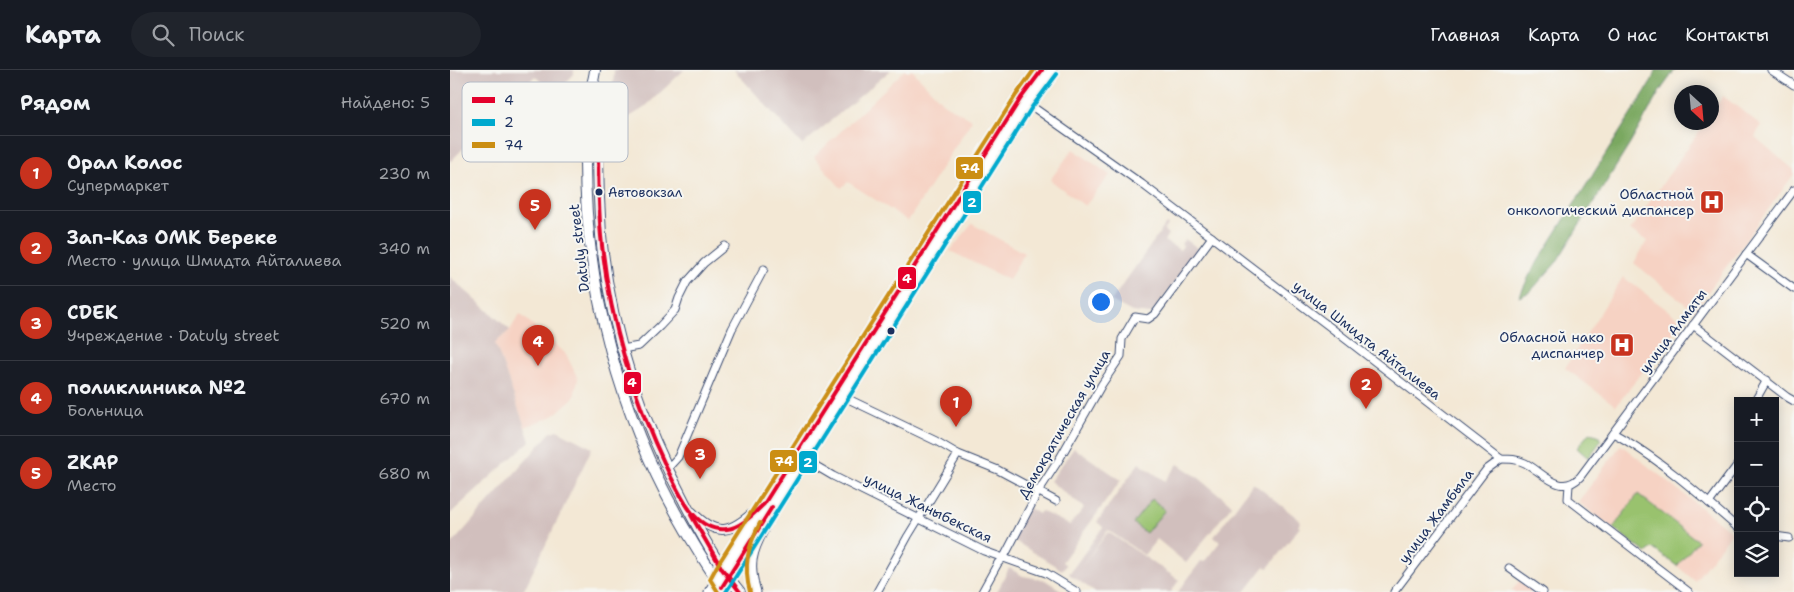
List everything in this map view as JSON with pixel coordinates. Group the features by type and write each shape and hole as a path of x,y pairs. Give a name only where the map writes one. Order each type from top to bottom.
{"highway":[{"name":"Datuly street","path":"594,82 595,70"},
{"name":"Datuly street","path":"586,162 588,233 592,266 613,359 638,434 655,472 676,512 721,587"},
{"name":"Datuly street","path":"598,162 602,237 612,302 630,378 653,438 686,506 725,573 740,592"},
{"path":"676,512 686,506"}],"main road":[{"path":"709,592 721,587 725,573 764,504 842,396 1042,70"},
{"path":"725,573 776,501 799,456 1024,101 1052,70"},
{"path":"756,592 751,569 752,554 770,519 776,501"},
{"path":"686,506 706,525 724,529 741,524 764,504"}],"street":[{"path":"1771,70 1794,85"},
{"name":"улица Шмидта Айталиева","path":"1024,101 1135,179 1501,459 1517,460 1525,463 1554,483 1569,484"},
{"name":"улица Алматы","path":"1569,484 1580,477 1794,190"},
{"name":"Демократическая улица","path":"982,592 998,563 1004,557 1038,492 1060,458 1102,384 1121,356 1122,339 1135,317 1148,319 1155,314 1212,237"},
{"path":"622,349 639,346 660,326 675,310 687,282 704,263 725,246"},
{"path":"1746,254 1794,289"},
{"path":"667,469 678,457 732,329 764,269"},
{"path":"1693,325 1793,399"},
{"path":"1756,397 1767,380"},
{"path":"842,396 936,441 958,454 998,470 1056,501"},
{"path":"1613,433 1632,443 1710,503 1734,524"},
{"path":"877,592 958,454"},
{"name":"улица Жаныбекская","path":"799,456 834,476 984,551 1046,573 1077,592"},
{"name":"улица Жамбыла","path":"1394,592 1486,470 1501,459"},
{"path":"1710,503 1734,470"},
{"path":"1569,484 1568,499 1690,592"},
{"path":"1779,537 1789,538"},
{"path":"1509,568 1543,592"}],"shaded area":[{"path":"450,70 574,70 574,74 566,82 541,82 535,76 529,82 462,82 462,150 450,162"},
{"path":"614,70 684,70 644,108 628,118 628,82 613,82"},
{"path":"734,70 891,70 802,145"},
{"path":"905,70 907,72 912,70 943,103 972,120 908,221 848,182 841,188 814,157"},
{"name":"Областной онкологический диспансер","path":"1723,96 1761,125 1755,137 1794,170 1794,174 1694,311 1634,263 1647,241 1630,230 1700,130 1719,130 1719,102"},
{"path":"1073,149 1110,175 1085,206 1050,180"},
{"path":"972,224 1024,253 1009,280 950,251"},
{"path":"1166,224 1168,225 1164,231 1168,234 1164,241 1180,250 1183,246 1181,244 1185,239 1199,249 1151,314 1132,312 1111,301"},
{"path":"450,277 510,330 495,343 530,441 450,514"},
{"name":"Обласной нако диспанчер","path":"1623,277 1682,321 1616,406 1565,368"},
{"path":"520,314 566,354 578,379 574,397 553,416 525,427 495,343 510,330"},
{"path":"557,430 592,448 523,592 450,592 450,546 551,432"},
{"path":"1621,445 1732,532 1695,581 1677,566 1698,541 1638,494 1613,528 1578,502"},
{"path":"1074,448 1121,480 1062,562 1066,565 1062,570 1010,538 1028,507 1039,514 1041,511 1070,525 1084,508 1050,481"},
{"path":"1139,463 1165,481 1178,464 1199,478 1232,505 1186,563 1157,539 1144,555 1108,530 1081,568 1108,532 1179,580 1171,592 1095,592 1069,574 1103,527 1097,522"},
{"path":"1253,483 1301,521 1298,526 1300,527 1268,568 1265,566 1245,592 1178,592 1201,561 1204,562 1220,542 1214,537"},
{"path":"1009,568 1023,576 1045,580 1064,592 997,592"},
{"path":"1519,581 1535,592 1511,592"}],"green space":[{"path":"1656,70 1675,70 1660,91 1630,144 1556,263 1530,292 1519,297 1530,274 1650,84"},
{"path":"1589,433 1598,435 1601,441 1589,457 1587,457 1577,448"},
{"path":"1638,494 1698,541 1677,566 1652,548 1646,553 1613,528"},
{"path":"1152,499 1165,510 1146,533 1133,523"}],"transit line":[{"name":"74","path":"718,592 710,579 717,566 1016,95 1034,70"},
{"name":"4","path":"598,162 601,236 610,296 624,356 643,413 667,469 689,509 705,525 715,529 732,528 738,526 764,504 1021,98 1042,70"},
{"name":"2","path":"726,592 1032,107 1057,74"},
{"name":"4","path":"722,587 772,507"},
{"name":"4","path":"691,515 722,569 740,592"},
{"name":"74","path":"750,592 747,573 748,556 752,540 760,523"}],"place":[{"name":"Автовокзал","path":"599,192"},
{"name":"Областной онкологический диспансер","path":"1712,202"},
{"name":"ZKAP","path":"535,230"},
{"name":"Обласной нако диспанчер","path":"1622,345"},
{"name":"поликлиника №2","path":"538,366"},
{"name":"Зап-Каз ОМК Береке","path":"1366,409"},
{"name":"Орал Колос","path":"956,427"},
{"name":"CDEK","path":"700,479"}]}
